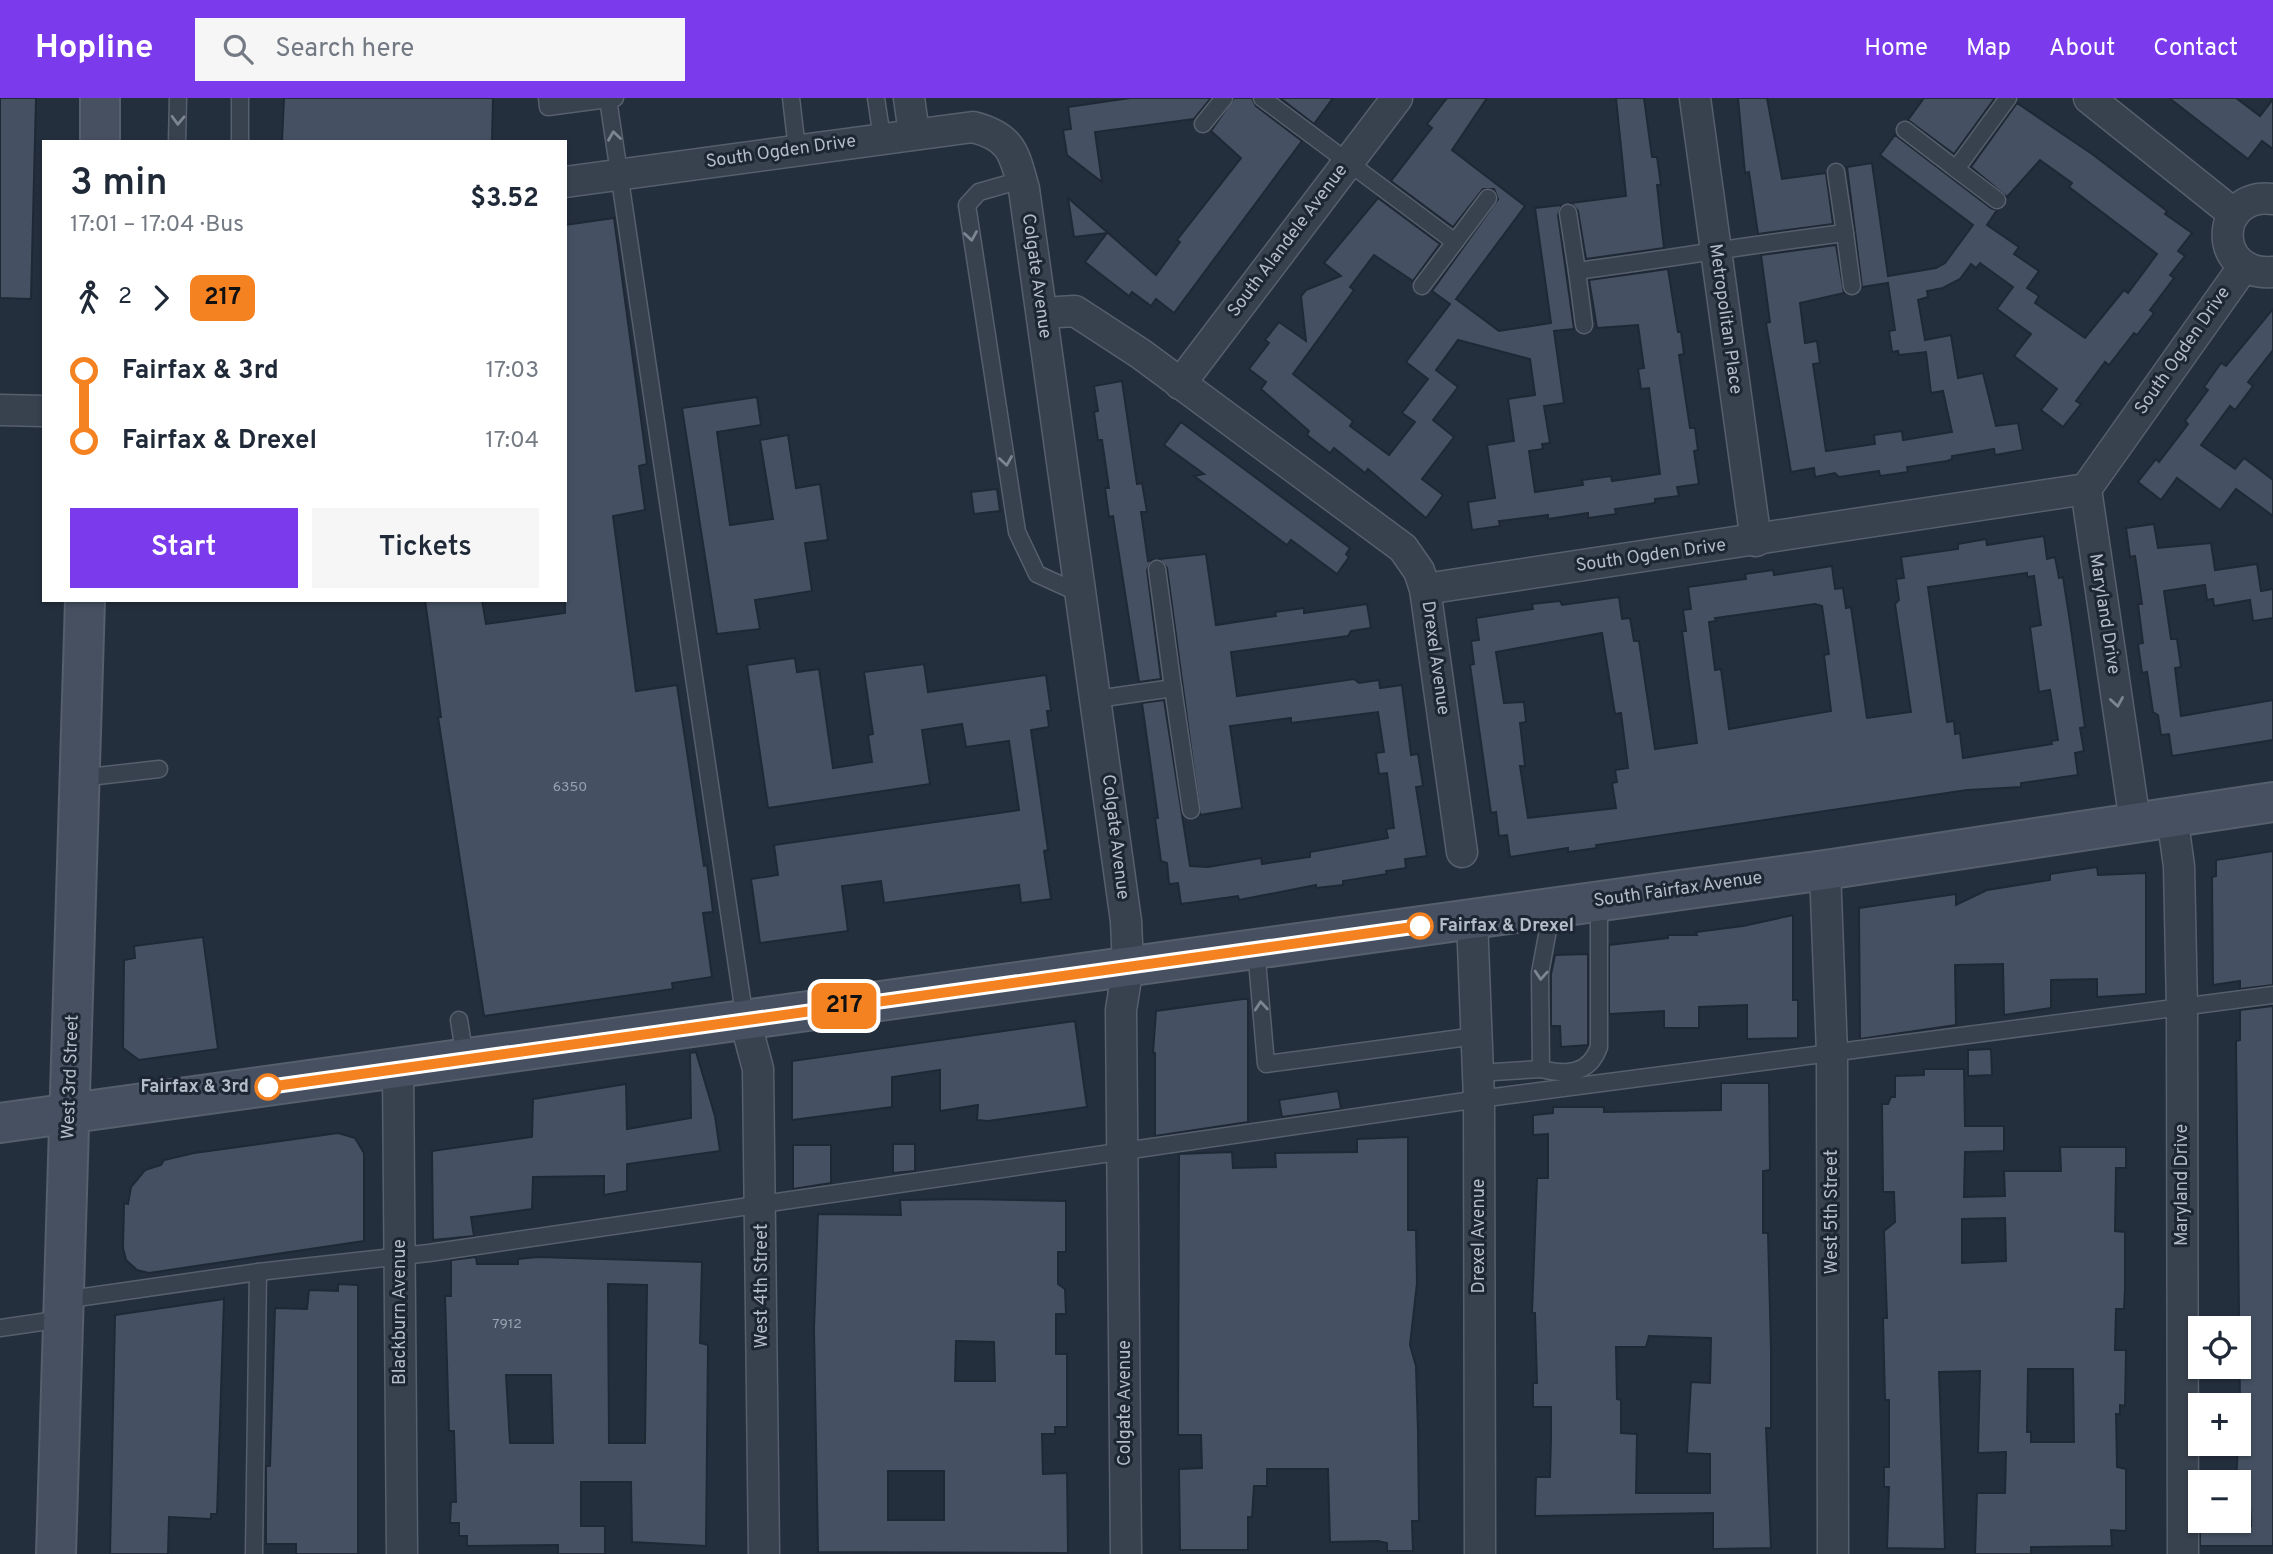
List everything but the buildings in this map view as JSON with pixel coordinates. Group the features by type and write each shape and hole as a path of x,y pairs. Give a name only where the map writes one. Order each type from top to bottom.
{"main road":[{"path":"100,98 100,140"},
{"name":"West 3rd Street","path":"57,1554 62,1310 85,602"},
{"name":"South Fairfax Avenue","path":"0,1123 1825,870 2273,802"}],"street":[{"path":"909,98 914,133"},
{"name":"South Alandele Avenue","path":"1180,384 1397,98"},
{"name":"Metropolitan Place","path":"1695,98 1756,541"},
{"path":"2089,98 2234,214"},
{"name":"South Ogden Drive","path":"567,182 914,133 973,127 997,133"},
{"name":"Colgate Avenue","path":"997,133 1014,156 1021,180 1097,699 1126,921 1128,967 1121,1010 1126,1554"},
{"path":"2273,199 2252,200 2234,214 2227,235 2233,256 2244,266 2261,273 2273,272"},
{"name":"South Ogden Drive","path":"1425,589 2086,489 2244,266"},
{"path":"1042,313 1074,311 1180,384 1403,548 1419,571 1425,589"},
{"path":"0,410 42,411"},
{"name":"Maryland Drive","path":"2086,489 2135,822"},
{"name":"Drexel Avenue","path":"1425,589 1462,852"},
{"name":"Maryland Drive","path":"2172,816 2179,866 2182,1009 2183,1554"},
{"name":"West 5th Street","path":"1825,870 1832,1053 1833,1554"},
{"name":"Drexel Avenue","path":"1472,919 1478,1086 1480,1554"},
{"name":"West 4th Street","path":"745,1020 758,1069 764,1554"},
{"name":"Blackburn Avenue","path":"398,1069 402,1554"}],"lane":[{"path":"177,140 178,98"},
{"path":"240,98 240,140"},
{"path":"547,98 548,107 615,98"},
{"path":"791,98 797,149"},
{"path":"876,98 882,138"},
{"path":"1203,124 1224,98"},
{"path":"1262,98 1455,242"},
{"path":"1956,169 2008,98"},
{"path":"608,99 745,1020"},
{"path":"1905,130 1997,200"},
{"path":"1836,172 1852,286"},
{"path":"1021,180 979,192 967,205 1017,532 1037,574 1082,594"},
{"path":"1422,286 1488,198"},
{"path":"1568,213 1584,325"},
{"path":"1577,271 1716,249 1845,233"},
{"path":"1157,569 1191,810"},
{"path":"1097,699 1173,688"},
{"path":"80,778 159,769"},
{"path":"1562,1081 1585,1070 1595,1058 1599,1047 1599,901"},
{"path":"1541,1069 1540,973 1552,908"},
{"path":"1256,949 1266,1064 1476,1036"},
{"path":"1478,1086 1562,1081 1832,1053 2273,995"},
{"path":"459,1020 466,1060"},
{"path":"0,1328 62,1310 258,1272 400,1257 1123,1153 1478,1086 1541,1069 1562,1081"},
{"path":"254,1554 258,1272"}],"bus line":[{"name":"217","path":"268,1087 1420,926"}],"place":[{"name":"Fairfax & Drexel","path":"1420,926"},
{"name":"Fairfax & 3rd","path":"268,1087"}]}
